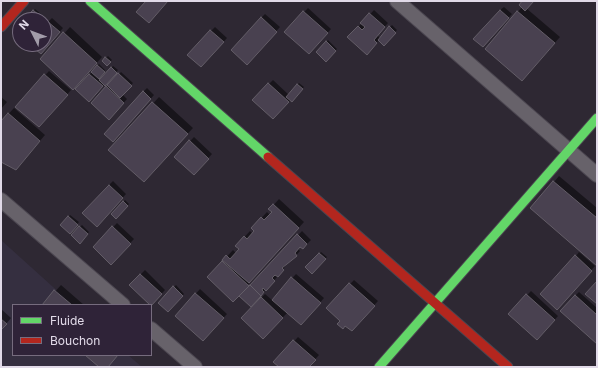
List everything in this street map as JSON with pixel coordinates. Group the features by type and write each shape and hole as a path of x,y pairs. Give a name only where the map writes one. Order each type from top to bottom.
{"street":[{"path":"1,27 24,1"},
{"path":"90,1 508,367"},
{"path":"397,1 597,175"},
{"path":"378,367 597,118"},
{"path":"1,200 122,304"},
{"path":"152,330 195,367"}],"shaded area":[{"path":"1,240 72,304 12,304 12,356 129,356 142,367 1,367"}],"building":[{"path":"146,1 168,1 149,23 136,12"},
{"path":"522,1 534,1 525,11 519,5"},
{"path":"500,10 509,18 483,47 473,39"},
{"path":"303,11 328,33 309,54 284,32"},
{"path":"517,11 555,43 522,81 485,49"},
{"path":"369,13 385,27 374,40 377,43 367,55 347,37 358,26 362,30 365,27 360,23"},
{"path":"261,17 277,32 247,65 231,50"},
{"path":"52,25 60,32 52,41"},
{"path":"389,26 396,33 384,46 378,40"},
{"path":"210,30 224,42 201,67 187,55"},
{"path":"63,32 97,63 73,90 40,59 46,52 52,52 52,45"},
{"path":"326,41 336,51 326,62 316,52"},
{"path":"105,57 111,62 107,66 102,61"},
{"path":"97,65 105,72 99,79 91,72"},
{"path":"111,67 117,73 105,86 99,80"},
{"path":"118,73 132,86 120,98 107,85"},
{"path":"44,74 68,95 39,127 15,107"},
{"path":"89,74 103,86 89,102 75,89"},
{"path":"268,83 289,102 273,119 252,100"},
{"path":"297,84 303,89 292,102 286,97"},
{"path":"106,86 124,103 109,120 91,103"},
{"path":"143,91 151,99 113,142 104,134"},
{"path":"152,102 188,134 144,182 108,150"},
{"path":"8,113 40,141 16,170 1,162 1,121"},
{"path":"189,140 209,159 194,175 174,157"},
{"path":"553,181 597,218 597,266 530,208"},
{"path":"109,185 123,198 97,227 82,213"},
{"path":"123,201 128,206 116,219 111,214"},
{"path":"273,204 299,228 249,283 222,260 226,255 230,259 239,249 235,246 244,236 247,239 254,231 251,228 261,217 264,220 272,212 268,209"},
{"path":"68,216 78,225 70,234 60,225"},
{"path":"79,226 88,234 80,244 71,235"},
{"path":"112,226 131,244 111,265 93,247"},
{"path":"297,234 307,244 303,249 300,247 295,253 297,256 282,268 284,270 278,277 275,275 272,278 275,281 266,291 263,288 262,290 264,292 261,296 250,285"},
{"path":"319,253 326,259 312,274 305,267"},
{"path":"575,255 592,271 557,310 540,294"},
{"path":"222,261 249,286 233,302 207,277"},
{"path":"140,274 162,294 152,305 149,304 129,285"},
{"path":"291,277 321,303 301,325 272,300"},
{"path":"597,281 597,304 585,294"},
{"path":"349,283 375,306 352,331 345,326 343,329 337,324 340,321 326,308"},
{"path":"250,285 261,296 251,307 239,296"},
{"path":"173,286 183,296 168,312 158,303"},
{"path":"54,290 71,304 43,304"},
{"path":"195,293 224,318 203,341 175,316"},
{"path":"526,294 555,320 537,340 508,314"},
{"path":"575,295 597,315 597,344 560,311"},
{"path":"261,297 283,318 263,339 241,318"},
{"path":"1,319 7,324 1,330"},
{"path":"293,340 316,360 309,367 279,367 273,362"},
{"path":"86,356 117,356 108,367 99,367"}],"traffic: fast":[{"path":"90,1 268,157"},
{"path":"379,367 597,118"}],"traffic: jam":[{"path":"1,27 24,1"},
{"path":"268,157 508,367"}]}
